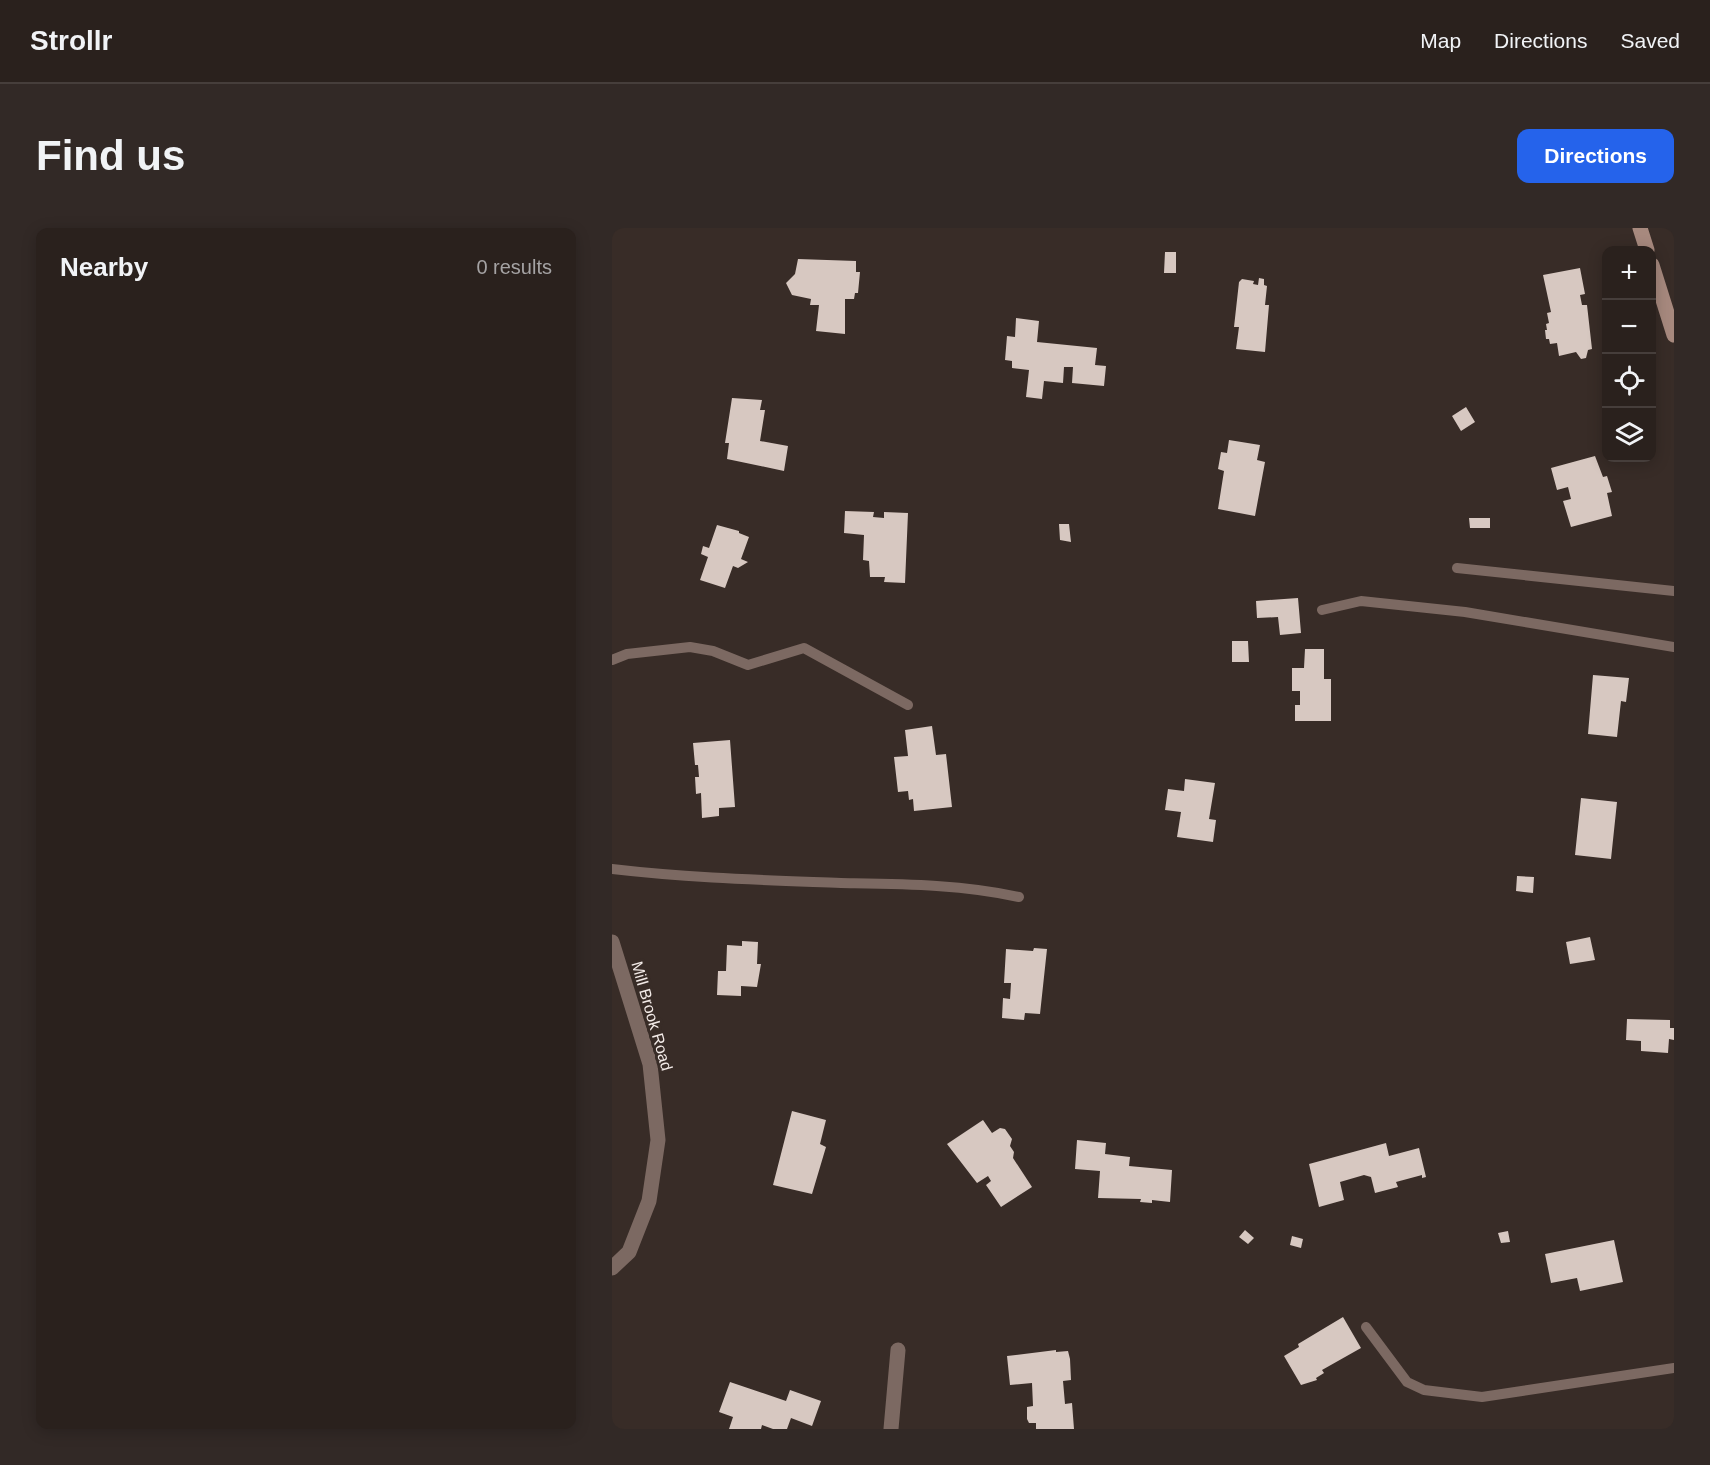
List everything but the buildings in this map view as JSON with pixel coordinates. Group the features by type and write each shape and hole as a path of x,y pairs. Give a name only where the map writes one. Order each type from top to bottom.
{"street":[{"path":"1640,228 1646,246"},
{"path":"1656,278 1674,335"},
{"name":"Mill Brook Road","path":"612,942 650,1064 658,1140 650,1201 629,1252 612,1268"},
{"path":"891,1429 898,1350"}],"lane":[{"path":"1457,568 1674,591"},
{"path":"1322,610 1361,601 1465,612 1674,647"},
{"path":"612,660 627,654 690,647 713,651 748,665 804,648 908,705"},
{"path":"612,869 676,877 891,884 998,892 1019,897"},
{"path":"1366,1327 1407,1382 1424,1390 1482,1397 1674,1368"}]}
